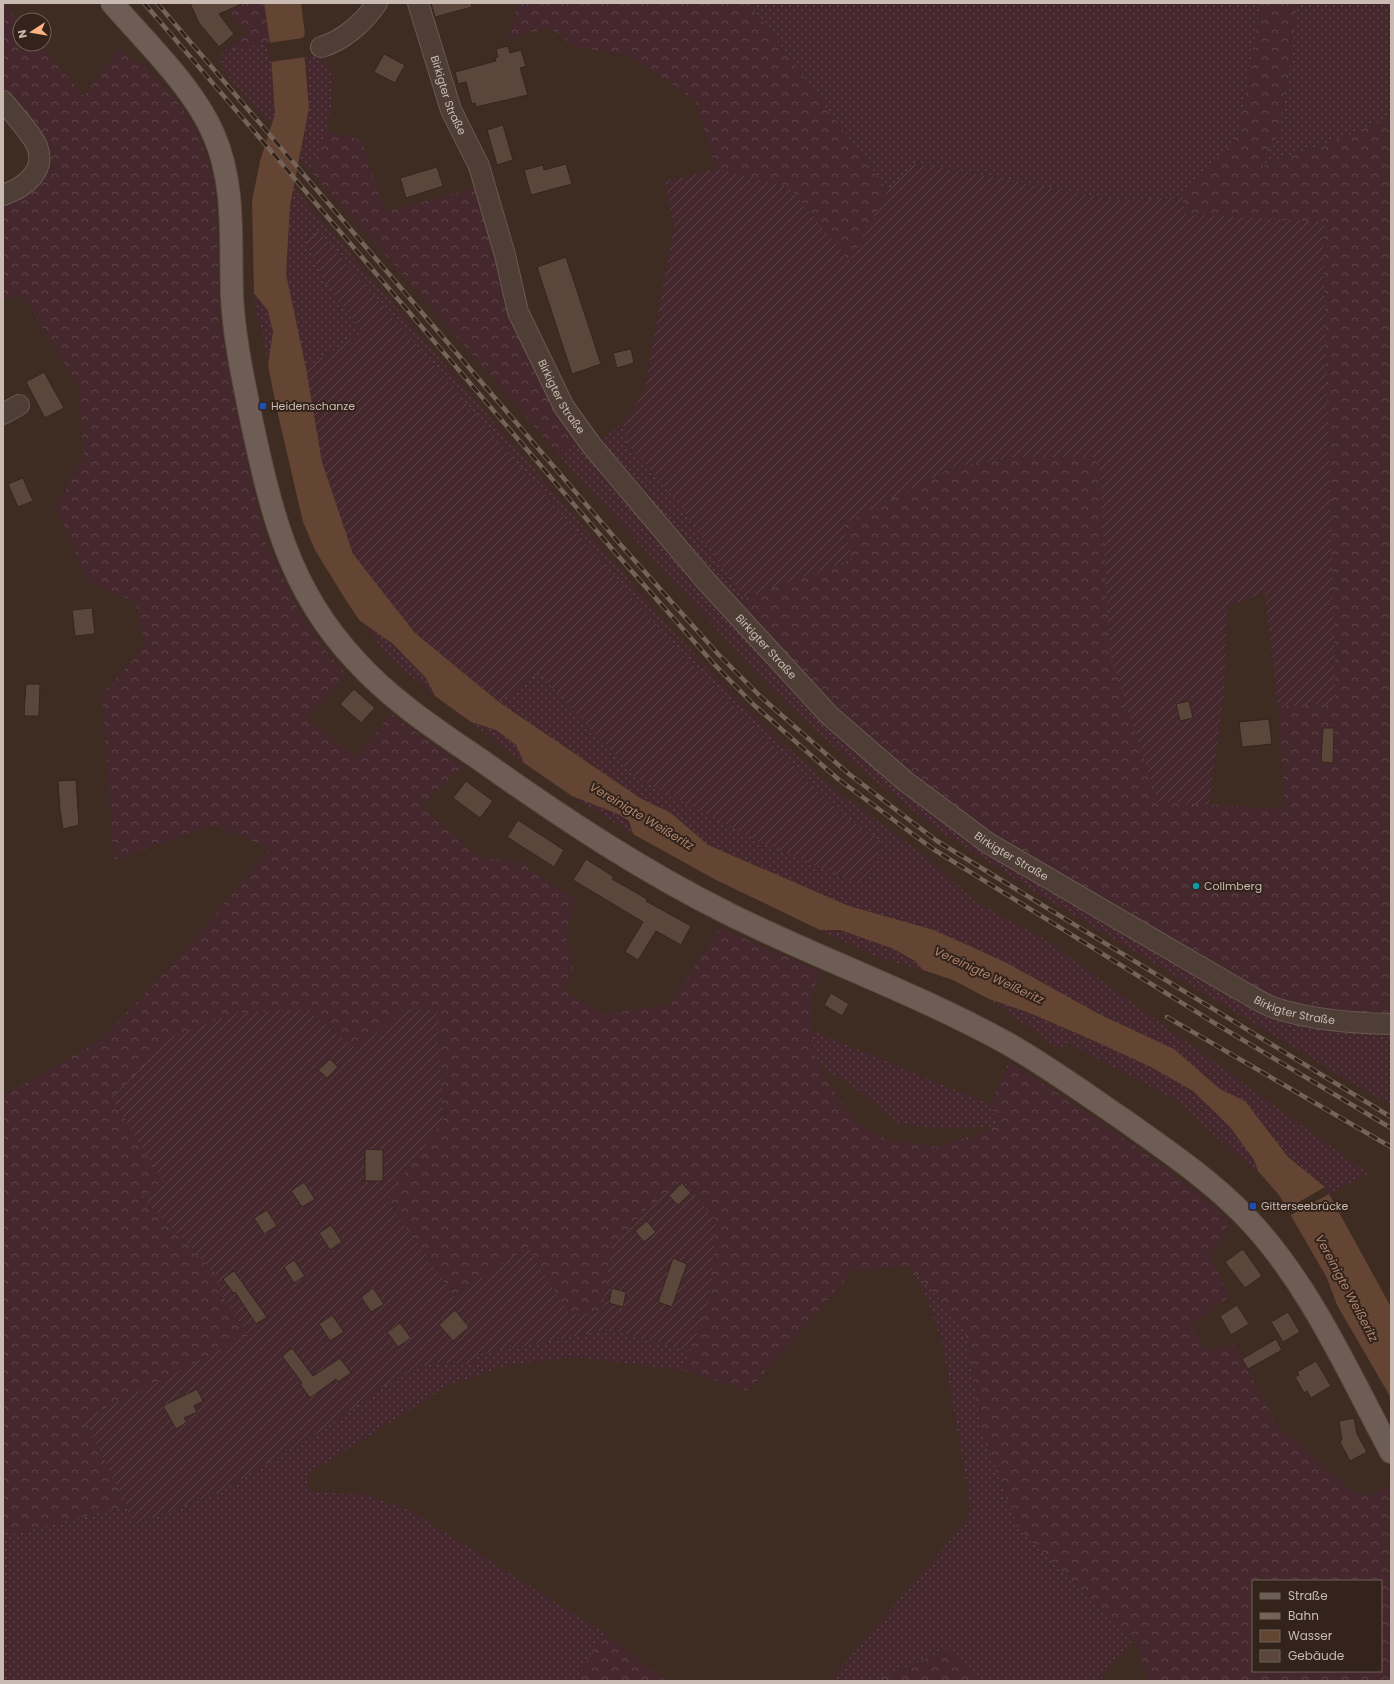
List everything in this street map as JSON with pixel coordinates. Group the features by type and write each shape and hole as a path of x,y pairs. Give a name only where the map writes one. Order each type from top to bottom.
{"main road":[{"path":"112,3 195,102 214,134 223,160 228,186 232,300 235,334 244,384 271,507 284,547 298,578 332,634 351,656 374,681 430,725 545,806 622,856 658,877 733,916 1002,1041 1074,1086 1179,1158 1212,1184 1243,1214 1285,1264 1304,1292 1391,1452"}],"street":[{"path":"320,47 331,44 357,26 377,3"},
{"name":"Birkigter Straße","path":"418,3 451,110 479,166 505,255 518,312 564,407 592,446 705,580 829,715 905,781 988,843 1240,990 1272,1006 1306,1015 1359,1023 1391,1024"},
{"path":"3,101 37,144 39,156 37,171 29,181 18,190 3,195"}],"green space":[{"path":"3,3 12,13 12,52 46,52 84,96 120,48 133,62 142,63 177,102 191,121 200,139 213,178 216,203 219,304 225,352 264,538 302,618 321,645 346,674 306,719 357,757 391,714 463,767 420,806 479,857 519,862 576,901 565,933 574,971 563,989 603,1014 669,1005 720,928 821,972 811,995 811,1030 816,1063 854,1121 888,1140 939,1147 998,1126 991,1105 1009,1061 1150,1157 1177,1177 1230,1221 1211,1257 1229,1297 1191,1325 1205,1350 1236,1345 1275,1423 1348,1488 1367,1497 1390,1486 1391,1681 1149,1681 1134,1638 1063,1573 1018,1528 982,1433 965,1327 909,1266 853,1271 748,1391 682,1370 710,1298 612,1247 602,1311 569,1315 528,1247 454,1297 386,1198 443,1121 437,1011 405,1009 357,1050 306,1009 164,1184 142,1197 215,1273 216,1281 223,1297 250,1335 84,1419 127,1506 3,1536 3,1096 99,1041 180,957 270,848 213,825 114,860 102,694 145,647 136,602 89,583 56,508 84,455 78,386 23,296 3,299 3,199 37,179 27,116 3,87"},
{"path":"229,3 264,3 270,43 222,51 247,33 232,14"},
{"path":"518,3 749,3 888,190 850,262 789,187 716,169 696,101 631,56 576,47 549,27 508,40"},
{"path":"749,3 1261,3 1238,135 1182,198 1115,200 967,172 915,164 888,190"},
{"path":"1261,3 1297,3 1289,77 1279,134 1258,168 1362,130 1391,115 1391,1024 1272,1006 905,781 745,625 745,598 852,559 843,524 953,467 1016,457 1099,457 1110,655 1158,801 1285,809 1278,706 1336,704 1323,253 1325,223 1184,214 1182,198 1238,135"},
{"path":"1297,3 1391,3 1391,115 1362,130 1257,168 1279,134 1289,77"},
{"path":"270,43 275,114 272,126 221,68 222,51"},
{"path":"306,57 321,59 326,63 330,70 334,71 332,100 327,131 310,171 300,159 309,108"},
{"path":"327,131 361,140 385,212 485,185 518,312 582,433 558,454 412,285 310,171"},
{"path":"915,164 967,172 1115,200 1182,198 1185,214 1325,222 1323,253 1336,704 1278,706 1265,593 1227,606 1224,692 1209,805 1158,801 1110,655 1099,457 1016,457 953,467 843,524 852,559 745,598 677,501 628,445 623,423 644,393 674,226 665,182 716,169 789,187 850,261 888,190"},
{"path":"294,188 673,632 730,692 782,743 839,793 920,852 976,902 1044,939 1369,1174 1329,1194 1325,1187 1288,1157 1245,1101 1220,1089 1174,1049 1099,1014 1005,962 934,930 849,906 708,845 671,813 640,798 499,702 539,673 635,777 864,885 883,843 835,808 670,641 319,231 324,281 362,332 306,368 286,274 290,207"},
{"path":"319,231 670,641 835,808 883,843 864,886 748,836 635,777 539,673 499,702 415,633 353,554 322,462 306,368 362,332 324,281 306,241"},
{"path":"254,293 268,311 273,332 268,365 260,323 255,314"},
{"path":"623,423 628,445 677,501 745,598 745,625 1391,1024 1391,1106 1034,891 940,831 855,765 772,690 558,454 582,433 592,446"},
{"path":"360,620 393,644 426,678 435,696 391,659"},
{"path":"471,722 496,730 516,745 524,763"},
{"path":"572,796 618,814 629,821 633,834"},
{"path":"820,930 847,933 876,941 903,954 914,961 923,970 880,958"},
{"path":"989,999 1091,1039 1160,1071 1187,1086 1221,1117 1247,1150 1258,1171 1241,1159 1176,1100 1067,1042 1059,1049"},
{"path":"306,1009 357,1050 405,1009 437,1011 443,1121 386,1198 454,1297 528,1247 569,1315 602,1311 612,1247 645,1211 683,1180 716,1221 710,1298 690,1351 632,1337 611,1329 476,1355 476,1364 431,1363 397,1377 321,1431 216,1494 133,1525 127,1506 84,1419 249,1335 223,1297 216,1281 215,1273 142,1197 164,1184 112,1098 173,1036 234,1013"},
{"path":"811,1030 991,1105 999,1126 945,1129 900,1124 858,1090 816,1063"},
{"path":"909,1266 965,1327 982,1433 1018,1528 1063,1573 1134,1638 1099,1681 977,1681 949,1649 873,1681 830,1681 964,1524 971,1511 943,1345 927,1298"},
{"path":"611,1329 632,1337 690,1351 682,1370 575,1357 513,1364 449,1385 307,1475 309,1492 368,1495 411,1511 604,1633 575,1681 3,1681 3,1536 127,1506 133,1525 216,1494 321,1431 397,1377 431,1363 476,1364 476,1355"},
{"path":"604,1633 666,1681 575,1681"},
{"path":"949,1649 977,1681 874,1681"}],"water":[{"name":"Vereinigte Weißeritz","path":"264,3 301,3 305,34 303,38 309,108 290,206 286,274 306,368 322,462 353,554 415,633 499,702 640,798 671,813 708,845 849,906 934,930 1005,962 1099,1014 1174,1049 1220,1089 1245,1101 1288,1157 1325,1187 1391,1307 1391,1398 1337,1305 1327,1278 1279,1195 1258,1171 1254,1160 1230,1127 1193,1091 1151,1067 1090,1039 1027,1012 989,999 953,980 923,970 915,961 894,949 840,930 820,930 716,880 633,834 629,821 618,814 572,796 524,763 516,745 496,730 471,722 435,696 426,678 393,644 359,620 315,550 303,522 268,365 273,332 268,311 254,293 252,201 260,161 275,114 270,43"}],"pier":[{"path":"303,38 306,57 270,62 268,43"},
{"path":"1325,1187 1329,1194 1289,1216 1285,1210"}],"building":[{"path":"190,3 244,3 219,14 234,34 219,47 199,23"},
{"path":"431,3 471,3 472,7 435,17"},
{"path":"508,46 510,53 521,50 526,66 520,68 528,95 476,107 475,103 472,104 466,82 458,84 455,72 496,61 495,58 498,57 496,49"},
{"path":"384,54 405,65 395,83 374,72"},
{"path":"503,125 513,160 497,165 487,130"},
{"path":"566,164 572,184 531,195 524,170 543,165 544,170"},
{"path":"437,167 443,186 406,198 400,178"},
{"path":"566,257 601,364 572,374 537,267"},
{"path":"631,349 634,363 617,368 613,353"},
{"path":"44,372 64,408 45,418 26,382"},
{"path":"23,478 33,501 18,507 8,484"},
{"path":"92,608 95,634 75,636 72,610"},
{"path":"26,684 40,684 39,716 24,716"},
{"path":"354,689 375,708 361,723 340,704"},
{"path":"1189,701 1193,718 1180,721 1176,704"},
{"path":"1269,719 1272,744 1242,747 1239,722"},
{"path":"1323,728 1334,728 1333,763 1321,762"},
{"path":"76,780 79,825 63,829 58,781"},
{"path":"466,781 493,801 480,818 453,798"},
{"path":"518,820 564,850 554,867 507,837"},
{"path":"586,859 614,877 612,879 647,899 646,901 691,926 681,945 656,931 638,960 625,952 643,922 573,880"},
{"path":"831,993 849,1004 842,1016 824,1005"},
{"path":"330,1059 338,1067 327,1078 318,1070"},
{"path":"365,1149 383,1150 383,1181 365,1181"},
{"path":"304,1182 315,1199 302,1207 291,1191"},
{"path":"682,1183 691,1193 678,1205 669,1196"},
{"path":"267,1210 277,1226 264,1234 254,1218"},
{"path":"647,1221 656,1232 644,1242 635,1231"},
{"path":"331,1225 342,1242 330,1250 319,1233"},
{"path":"1243,1249 1262,1276 1245,1288 1225,1262"},
{"path":"673,1258 687,1264 672,1307 658,1302"},
{"path":"294,1260 305,1276 294,1283 284,1267"},
{"path":"234,1271 267,1317 256,1324 235,1292 234,1294 223,1279"},
{"path":"373,1288 384,1304 371,1312 361,1297"},
{"path":"612,1288 626,1292 623,1307 609,1303"},
{"path":"1237,1305 1249,1324 1231,1335 1220,1316"},
{"path":"455,1310 469,1327 453,1341 439,1325"},
{"path":"1288,1312 1300,1332 1283,1342 1271,1322"},
{"path":"332,1315 344,1332 330,1341 319,1324"},
{"path":"400,1323 411,1338 398,1347 387,1332"},
{"path":"1276,1339 1282,1350 1248,1369 1242,1359"},
{"path":"292,1348 313,1376 340,1358 351,1373 338,1382 336,1379 310,1398 300,1384 302,1383 282,1356"},
{"path":"1316,1361 1331,1386 1311,1398 1307,1391 1304,1393 1295,1377 1299,1375 1297,1372"},
{"path":"197,1389 203,1401 194,1406 197,1412 184,1418 187,1422 176,1429 163,1406"},
{"path":"1354,1418 1357,1434 1367,1452 1350,1461 1340,1442 1342,1440 1339,1421"}],"railway":[{"path":"144,3 613,550 714,664 754,705 838,779 933,849 1216,1024 1391,1128"},
{"path":"157,3 620,544 718,654 762,698 849,774 937,841 1391,1117"},
{"path":"1167,1017 1391,1147"}],"place":[{"name":"Heidenschanze","path":"263,406"},
{"name":"Collmberg","path":"1196,886"},
{"name":"Gitterseebrücke","path":"1253,1206"}]}
